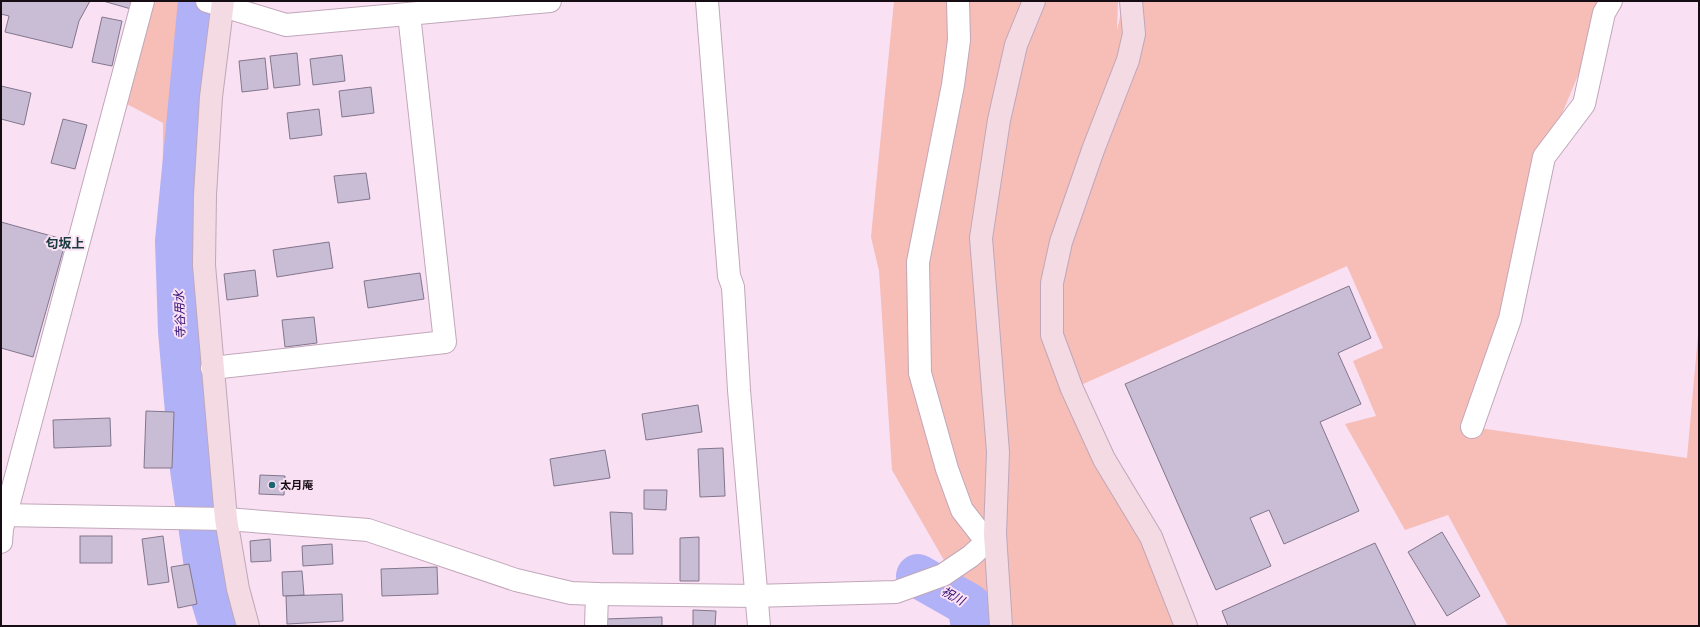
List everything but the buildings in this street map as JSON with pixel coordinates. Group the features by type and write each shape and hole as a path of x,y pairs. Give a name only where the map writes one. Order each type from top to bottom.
{"street":[{"path":"1,542 3,515 143,1"},
{"path":"248,626 238,589 226,519 204,265 205,195 217,3 286,25 409,14 498,3 550,1"},
{"path":"707,1 729,276 733,287 739,390 759,626"},
{"path":"958,1 959,40 953,85 918,262 920,373 947,469 962,510 991,538"},
{"path":"1001,626 991,538 998,452 981,238 999,120 1016,45 1034,1"},
{"path":"1131,1 1134,34 1128,60 1093,150 1061,242 1052,283 1052,335 1072,389 1104,460 1151,537 1186,626"},
{"path":"1472,427 1510,319 1544,157 1584,104 1604,13 1611,1"},
{"path":"212,368 445,342 409,14"},
{"path":"3,515 226,519 368,530 516,580 571,593 597,594 756,596 896,592 943,575 971,556 991,538"},
{"path":"596,626 597,594"}],"shaded area":[{"path":"149,1 213,1 193,349 162,353 163,123 123,102"},
{"path":"894,1 1118,1 1117,30 1124,1 1606,1 1604,13 1544,157 1472,427 1687,458 1699,324 1699,626 1508,626 1448,515 1405,530 1345,424 1376,416 1353,361 1383,348 1347,266 1072,389 1186,626 977,626 975,614 892,470 879,271 871,237"}],"waterway":[{"name":"寺谷用水","path":"200,1 177,241 180,331 192,469 209,587 221,626"},
{"name":"祝川","path":"918,576 969,605 973,626"}],"place":[{"name":"太月庵","path":"272,485"}],"district":[{"name":"匂坂上","path":"65,243"}]}
